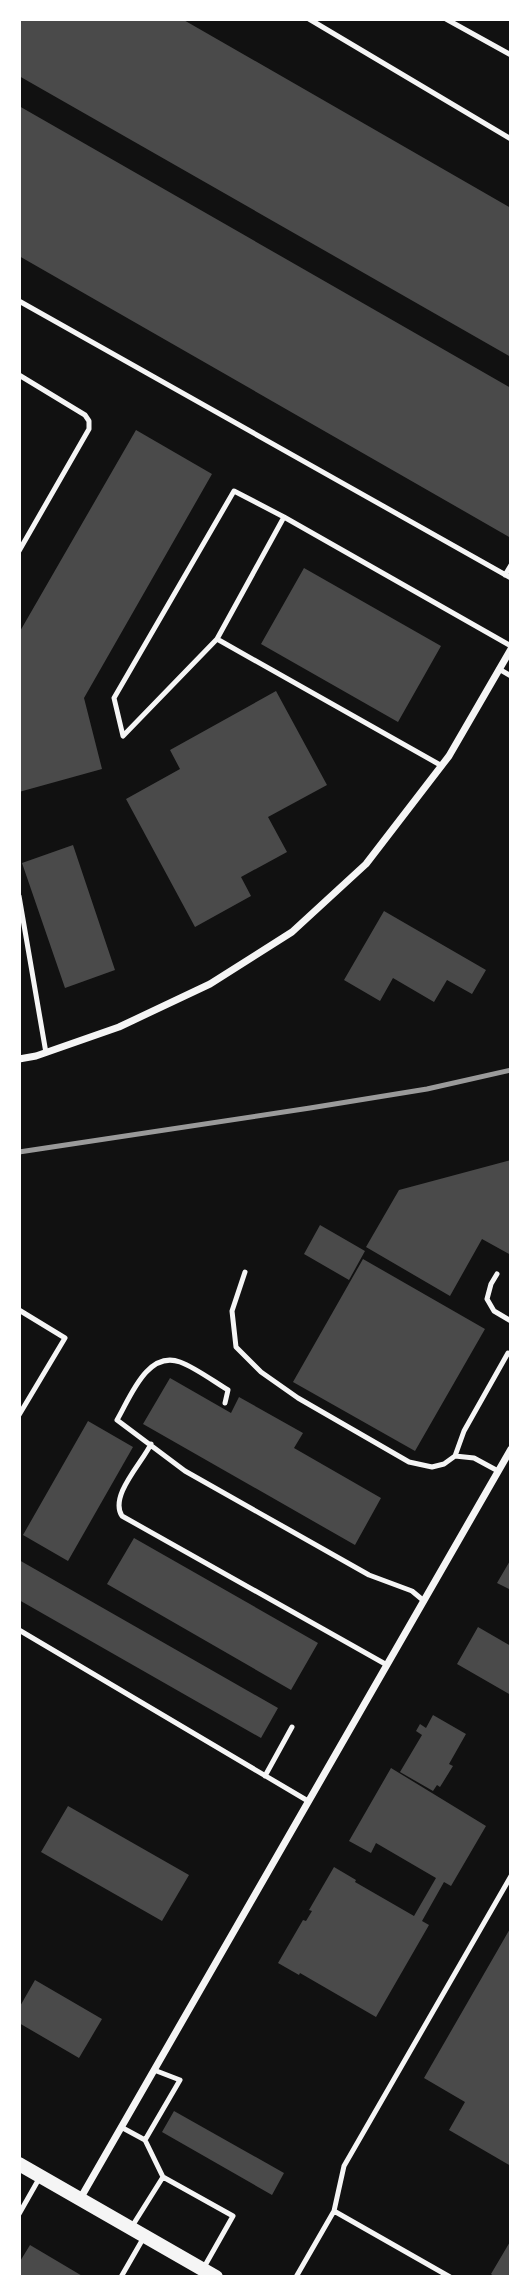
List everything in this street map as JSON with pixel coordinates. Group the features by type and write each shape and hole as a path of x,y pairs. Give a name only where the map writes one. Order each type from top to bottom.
{"main road":[{"path":"19,2164 210,2273"}],"street":[{"path":"19,1059 46,1053 119,1027 210,984 292,932 366,864 442,766 511,647"},
{"path":"80,2199 511,1449"}],"lane":[{"path":"309,19 511,139"},
{"path":"446,19 511,55"},
{"path":"19,301 508,576 511,565"},
{"path":"19,375 85,415 89,421 89,429 19,551"},
{"path":"284,517 217,639 123,736 114,698 234,491 284,517 511,647"},
{"path":"217,639 442,766"},
{"path":"499,669 511,676"},
{"path":"19,896 46,1053"},
{"path":"245,1272 232,1311 236,1347 261,1371 298,1398 409,1462 432,1467 444,1464 455,1456 464,1432 510,1353"},
{"path":"497,1274 487,1299 494,1311 511,1321"},
{"path":"19,1310 65,1338 19,1415"},
{"path":"225,1404 228,1390 179,1361 163,1360 148,1369 117,1420 185,1471 369,1575 412,1591 424,1601"},
{"path":"151,1444 118,1500 118,1509 122,1516 387,1665"},
{"path":"455,1456 474,1458 498,1471"},
{"path":"19,1630 308,1801"},
{"path":"265,1776 292,1727"},
{"path":"296,2277 334,2211 344,2166 511,1876"},
{"path":"145,2140 180,2080 154,2070"},
{"path":"121,2127 145,2140 163,2177 233,2216 210,2273"},
{"path":"19,2214 40,2176"},
{"path":"131,2228 163,2177"},
{"path":"334,2211 450,2277"},
{"path":"121,2277 145,2236"}],"building":[{"path":"19,19 182,19 511,208 511,357 19,76"},
{"path":"19,106 511,388 511,538 19,256"},
{"path":"136,430 212,474 84,698 102,769 19,792 19,633"},
{"path":"304,568 441,646 398,722 261,644"},
{"path":"276,691 327,785 268,817 287,852 241,877 251,896 195,927 126,799 180,769 170,750"},
{"path":"73,845 115,970 65,988 22,863"},
{"path":"384,911 486,970 472,994 447,980 434,1002 393,978 380,1001 344,980"},
{"path":"511,1160 511,1255 482,1239 450,1296 366,1247 399,1190"},
{"path":"320,1225 365,1251 349,1280 304,1254"},
{"path":"363,1259 485,1329 415,1451 293,1382"},
{"path":"170,1378 231,1413 239,1397 303,1433 294,1448 381,1498 355,1545 143,1424"},
{"path":"88,1421 133,1447 68,1561 23,1535"},
{"path":"134,1538 318,1643 291,1690 107,1584"},
{"path":"511,1559 511,1590 497,1583"},
{"path":"19,1560 278,1708 261,1738 19,1600"},
{"path":"478,1627 511,1646 511,1695 457,1664"},
{"path":"433,1715 466,1734 449,1764 453,1766 440,1787 437,1785 433,1791 400,1772 422,1735 416,1731 420,1724 426,1728"},
{"path":"391,1768 486,1826 451,1886 444,1882 422,1921 429,1925 376,2017 278,1963 303,1920 306,1921 312,1911 309,1910 334,1867 414,1916 436,1878 376,1843 371,1853 349,1841"},
{"path":"68,1806 189,1875 162,1921 41,1852"},
{"path":"511,1927 511,2166 449,2130 465,2102 424,2078"},
{"path":"35,1980 102,2019 79,2058 19,2023 19,2008"},
{"path":"174,2111 284,2173 272,2195 162,2132"},
{"path":"511,2240 511,2277 495,2277 491,2274"},
{"path":"30,2245 84,2277 19,2277 19,2263"}],"railway":[{"path":"19,1152 427,1089 511,1070"}]}
